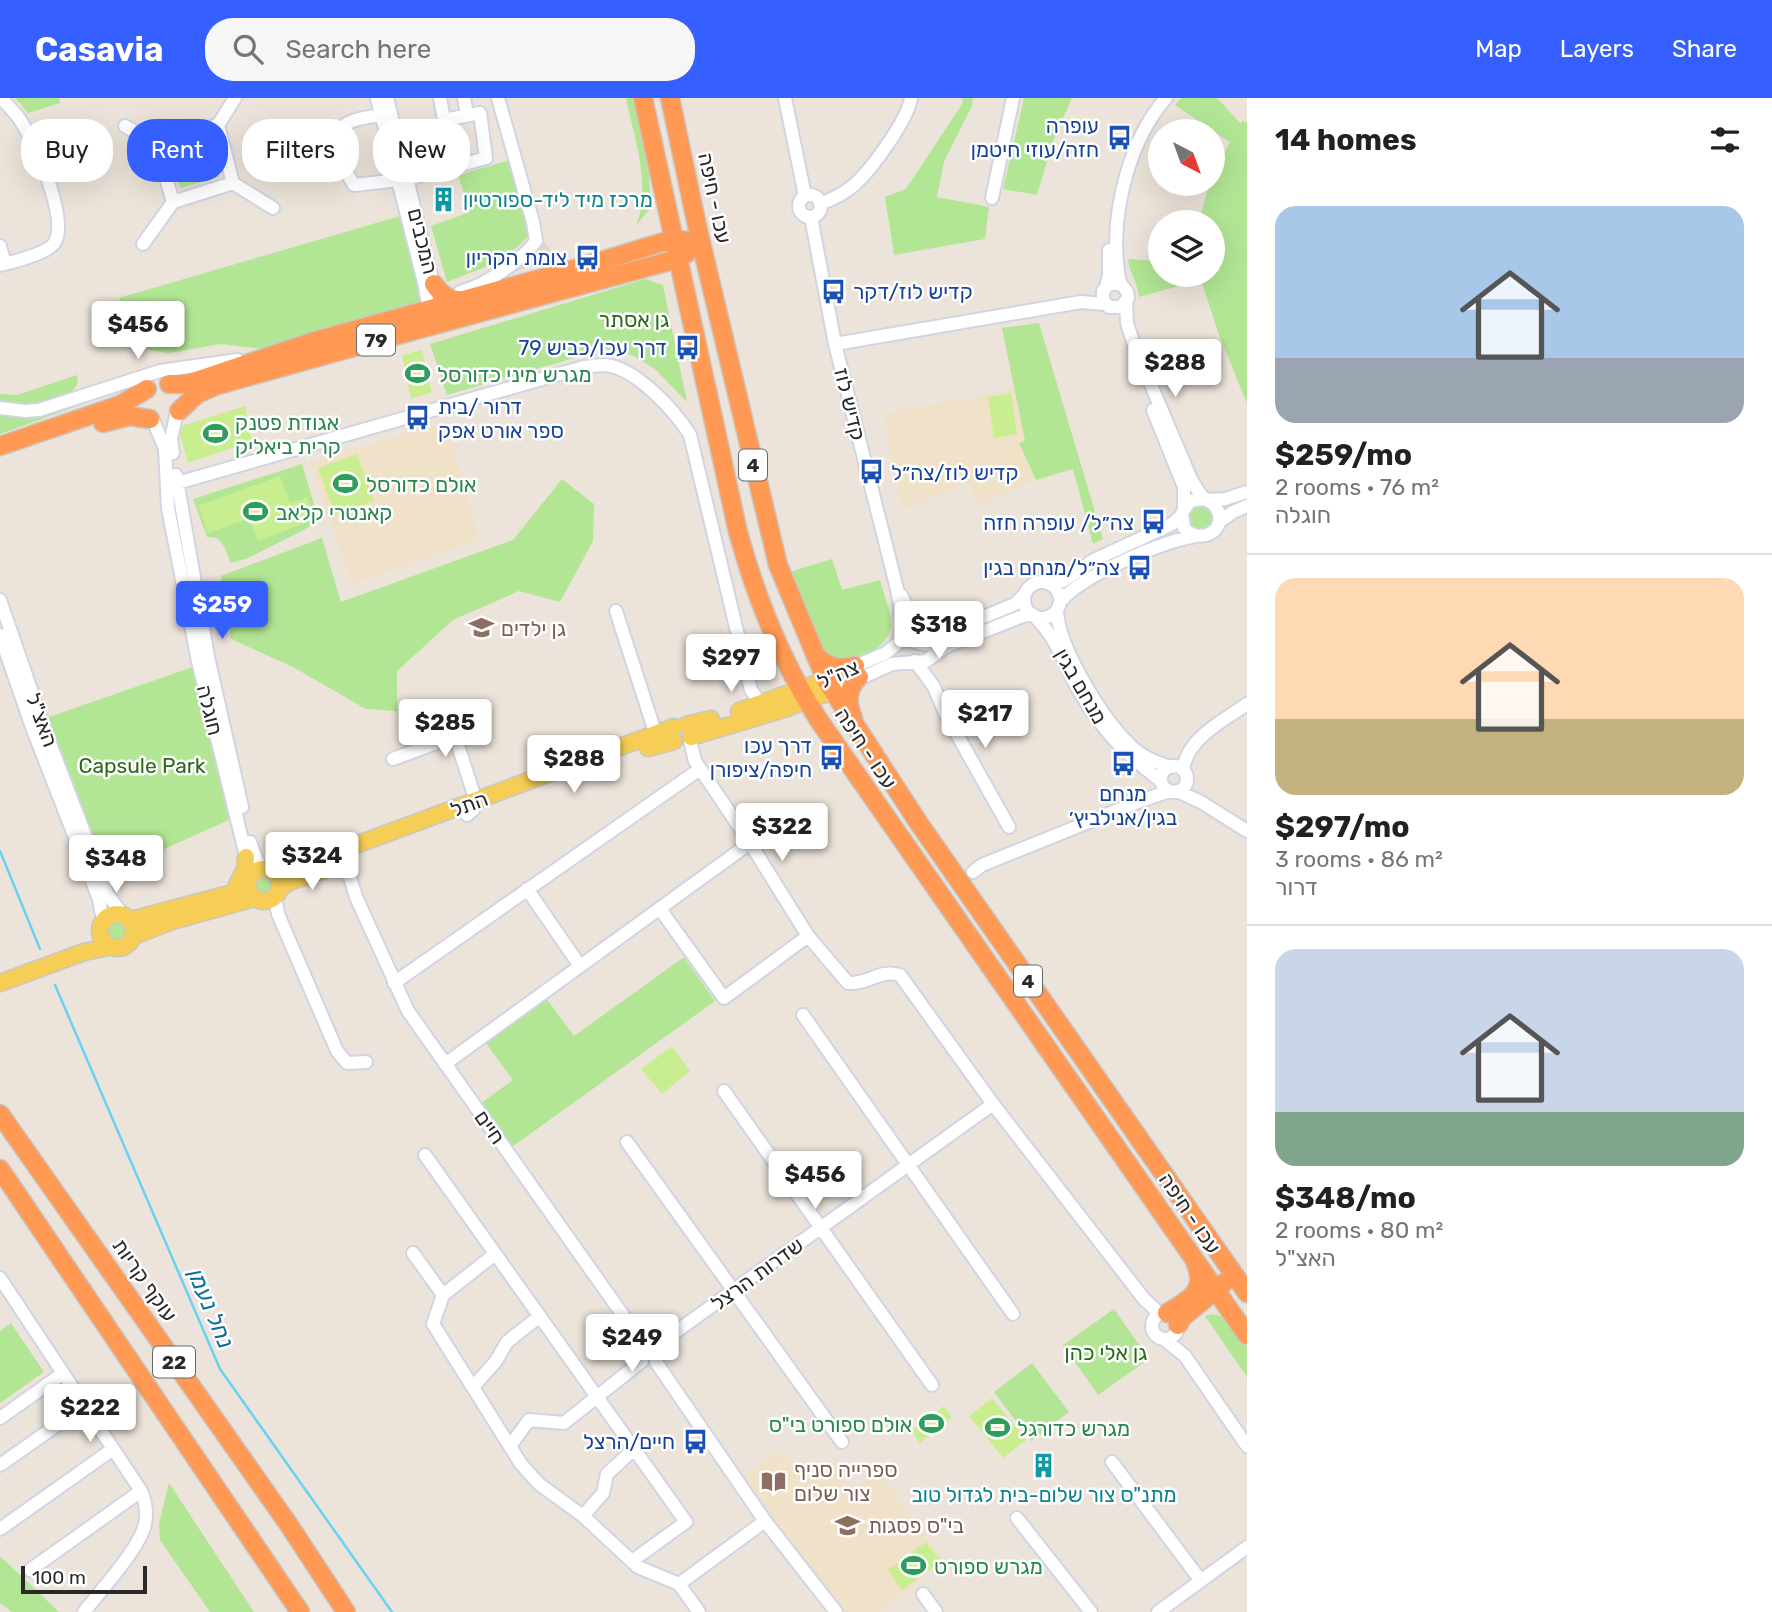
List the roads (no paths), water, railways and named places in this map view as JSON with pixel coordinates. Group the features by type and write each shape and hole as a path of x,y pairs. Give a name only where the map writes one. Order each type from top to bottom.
{"highway":[{"name":"4","path":"643,98 745,556 788,667 790,697"},
{"name":"עכו - חיפה","path":"670,98 701,243 778,565 813,652 829,685 860,734 1053,1018 1247,1293"},
{"path":"627,254 652,237 666,206"},
{"name":"79","path":"0,446 120,405 157,383 187,384 435,298 460,300 673,239 701,243"},
{"name":"79","path":"0,456 122,417 138,416 166,422 197,394 215,386 414,329 677,259 701,243"},
{"path":"650,266 667,269 677,278 685,294"},
{"path":"169,384 181,397 177,414"},
{"path":"147,389 142,397 142,405 151,419"},
{"path":"813,652 830,666 857,672 848,701 860,734"},
{"name":"עכו - חיפה","path":"790,697 1247,1335"},
{"name":"עוקף קריות","path":"0,1114 289,1525 346,1612"},
{"name":"22","path":"0,1169 300,1612"},
{"path":"1166,1324 1199,1289 1200,1278 1195,1261"},
{"path":"1166,1324 1192,1310 1216,1291 1228,1277 1229,1267"},
{"path":"1192,1310 1208,1305 1230,1312"}],"main road":[{"name":"צה\"ל","path":"790,697 829,685"},
{"name":"התל","path":"129,923 229,894 289,882 656,735 682,736 740,710 790,697"},
{"name":"התל","path":"471,808 790,697"},
{"path":"229,894 242,878 246,857"},
{"name":"התל","path":"129,923 172,921 264,886"},
{"path":"0,983 84,952 109,947 123,948 132,941 129,923 112,915 65,954 35,970"},
{"path":"101,926 103,942 109,947"}],"street":[{"path":"0,246 2,265 49,249 58,230 54,201 42,160 22,121 1,98"},
{"path":"222,119 235,98"},
{"name":"המכבים","path":"377,98 383,119"},
{"name":"המכבים","path":"387,98 391,119"},
{"path":"440,98 444,119"},
{"path":"464,98 467,115"},
{"path":"414,329 437,318 435,298 473,289 509,265 536,241 498,98"},
{"path":"785,98 805,196 799,204 799,211 804,216 811,217 817,214 821,204 840,196 866,172 892,137 911,98"},
{"path":"992,198 1013,98"},
{"path":"1156,98 1130,145 1120,174 1110,227 1106,297 1181,480 1185,493 1183,512 1186,530 1196,536"},
{"path":"1166,98 1138,146 1123,194 1116,246 1121,284 1128,293 1127,323 1134,345 1191,479 1206,500 1216,508 1219,522"},
{"path":"449,119 480,113 486,158 470,162"},
{"path":"382,115 349,122 340,130 338,143 339,157 354,185 383,182"},
{"path":"228,164 233,183 273,208"},
{"path":"167,182 173,202"},
{"name":"המכבים","path":"403,182 435,298 428,304 425,286 403,182"},
{"path":"144,244 173,202 233,183"},
{"path":"805,196 815,196 821,204"},
{"name":"קדיש לוז","path":"811,217 835,344 897,589 906,636"},
{"path":"533,222 545,234"},
{"path":"1106,297 1113,283 1121,284"},
{"path":"835,344 1106,297"},
{"path":"1106,297 1118,309 1126,303"},
{"path":"0,408 39,410 160,371 276,354"},
{"path":"177,483 584,367 612,367 636,379 661,399 690,435 751,690 758,700 790,697"},
{"name":"חוגלה","path":"177,414 171,439 208,657 253,853 264,886"},
{"name":"חוגלה","path":"151,419 165,449 168,508 198,661 246,857 264,886"},
{"path":"919,628 955,629 1015,604 1036,583 1051,584 1063,580 1094,561 1177,521 1193,500 1225,499 1247,492"},
{"path":"1025,594 1026,607 1033,615 1044,618 1059,606 1069,592 1097,575 1164,543 1210,534 1219,522 1247,506"},
{"path":"1051,584 1058,590 1059,606"},
{"name":"קדיש לוז","path":"897,589 919,628 919,643"},
{"name":"האצ\"ל","path":"0,600 43,725 108,895 129,923"},
{"name":"מנחם בגין","path":"1059,606 1057,622 1070,655 1110,721 1138,752 1158,764 1180,772 1201,802"},
{"path":"616,611 656,735"},
{"name":"מנחם בגין","path":"1033,615 1054,638 1080,694 1131,759 1167,787 1201,802 1247,831"},
{"name":"צה\"ל","path":"857,672 899,662 921,662 958,641 1033,615"},
{"name":"צה\"ל","path":"829,685 857,672 919,628"},
{"name":"האצ\"ל","path":"0,635 33,730 99,899 101,926"},
{"path":"906,636 919,643 939,645 958,641"},
{"path":"887,666 904,657 919,643"},
{"path":"932,656 934,687 945,713 1009,827"},
{"path":"915,661 934,687"},
{"path":"740,710 749,698 751,690"},
{"path":"972,872 982,865 1143,800 1167,787 1184,787 1180,772 1184,758 1198,739 1245,710"},
{"path":"393,759 455,736 471,808"},
{"path":"682,736 697,765 808,936 848,983 860,983 887,972 901,975 993,1104 1166,1324 1247,1446"},
{"path":"394,983 697,765"},
{"path":"1167,787 1163,772 1180,772"},
{"path":"445,1063 750,843"},
{"name":"חיים","path":"339,861 408,1011 650,1345"},
{"path":"264,886 337,1051 347,1063 366,1062"},
{"path":"527,889 580,966"},
{"path":"660,909 724,998 808,936"},
{"path":"803,1015 1013,1314"},
{"path":"724,1091 932,1385"},
{"name":"שדרות הרצל","path":"650,1345 733,1291 993,1104"},
{"path":"627,1142 842,1442"},
{"path":"425,1155 686,1522 632,1561"},
{"path":"413,1253 443,1295"},
{"path":"495,1254 443,1295 433,1324 510,1446 539,1484 583,1516 647,1572 679,1584 699,1612"},
{"path":"0,1278 141,1491 146,1505 145,1527 141,1534 83,1612"},
{"path":"473,1387 496,1361 507,1342 540,1316"},
{"path":"650,1345 640,1350 765,1521 836,1612"},
{"path":"510,1446 529,1420 564,1423 649,1362"},
{"path":"0,1418 62,1374"},
{"path":"0,1465 83,1406"},
{"path":"0,1529 113,1449"},
{"path":"583,1516 603,1493 607,1474 634,1449"},
{"path":"1112,1462 1201,1581"},
{"path":"30,1570 141,1491"},
{"path":"1017,1518 1091,1612"},
{"path":"679,1584 765,1521"},
{"path":"1158,1612 1247,1548"},
{"path":"923,1594 936,1612"}],"waterway":[{"path":"0,851 40,949"},
{"name":"נחל נעמן","path":"55,985 220,1369 392,1612"}],"place":[{"name":"עופרה חזה/עוזי חיטמן","path":"1119,137"},
{"name":"מרכז מיד ליד-ספורטיון","path":"443,199"},
{"name":"צומת הקריון","path":"587,257"},
{"name":"קדיש לוז/דקר","path":"833,291"},
{"name":"דרך עכו/כביש 79","path":"687,347"},
{"name":"מגרש מיני כדורסל","path":"417,374"},
{"name":"דרור /בית ספר אורט אפק","path":"418,418"},
{"name":"אגודת פטנק קרית ביאליק","path":"215,434"},
{"name":"קדיש לוז/צה״ל","path":"871,472"},
{"name":"אולם כדורסל","path":"346,484"},
{"name":"קאנטרי קלאב","path":"256,512"},
{"name":"צה״ל/ עופרה חזה","path":"1154,522"},
{"name":"צה״ל/מנחם בגין","path":"1140,567"},
{"name":"גן ילדים","path":"481,628"},
{"name":"דרך עכו חיפה/ציפורן","path":"832,757"},
{"name":"מנחם בגין/אנילביץ׳","path":"1123,764"},
{"name":"אולם ספורט בי\"ס","path":"932,1424"},
{"name":"מגרש כדורגל","path":"997,1428"},
{"name":"חיים/הרצל","path":"695,1441"},
{"name":"מתנ\"ס צור שלום-בית לגדול טוב","path":"1044,1465"},
{"name":"ספרייה סניף צור שלום","path":"774,1481"},
{"name":"בי\"ס פסגות","path":"848,1525"},
{"name":"מגרש ספורט","path":"914,1566"}],"park label":[{"name":"גן אסתר","path":"634,319"},
{"name":"Capsule Park","path":"142,765"},
{"name":"גן אלי כהן","path":"1106,1352"}]}
